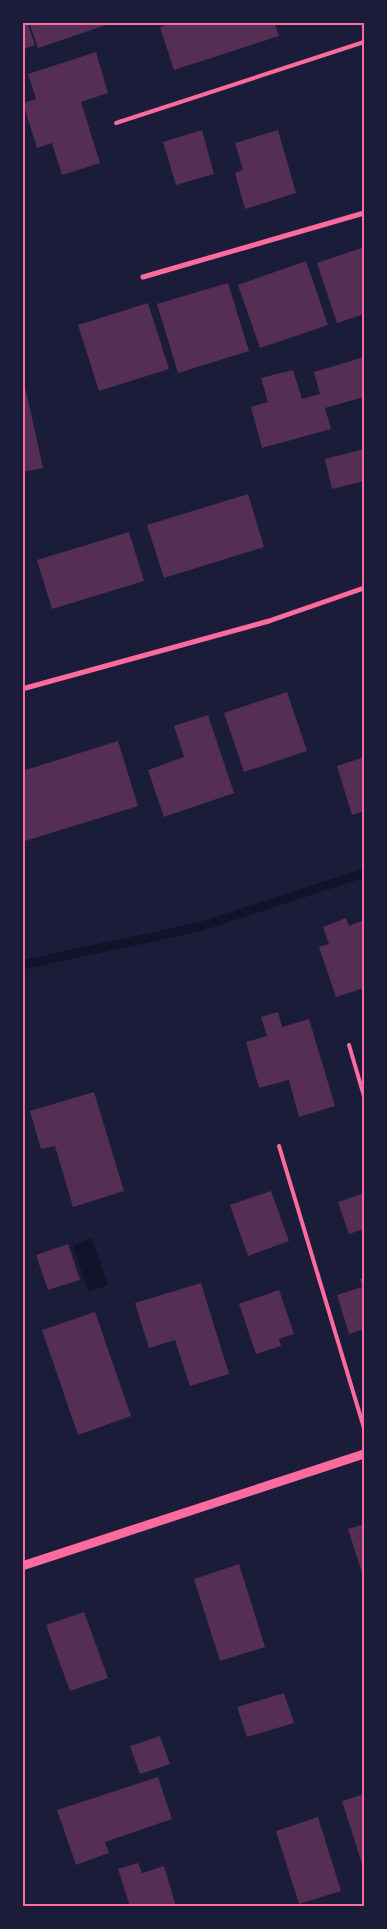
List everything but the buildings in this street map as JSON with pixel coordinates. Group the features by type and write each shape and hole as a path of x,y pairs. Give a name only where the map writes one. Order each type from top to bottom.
{"street":[{"path":"143,277 364,213"},
{"path":"22,689 269,620 364,588"},
{"path":"22,1566 364,1454"}],"lane":[{"path":"116,123 364,42"},
{"path":"348,1045 364,1096"},
{"path":"279,1146 364,1428"}],"shaded area":[{"path":"92,1238 108,1285 88,1292 73,1245"}],"waterway":[{"path":"22,965 199,927 364,873"}]}
